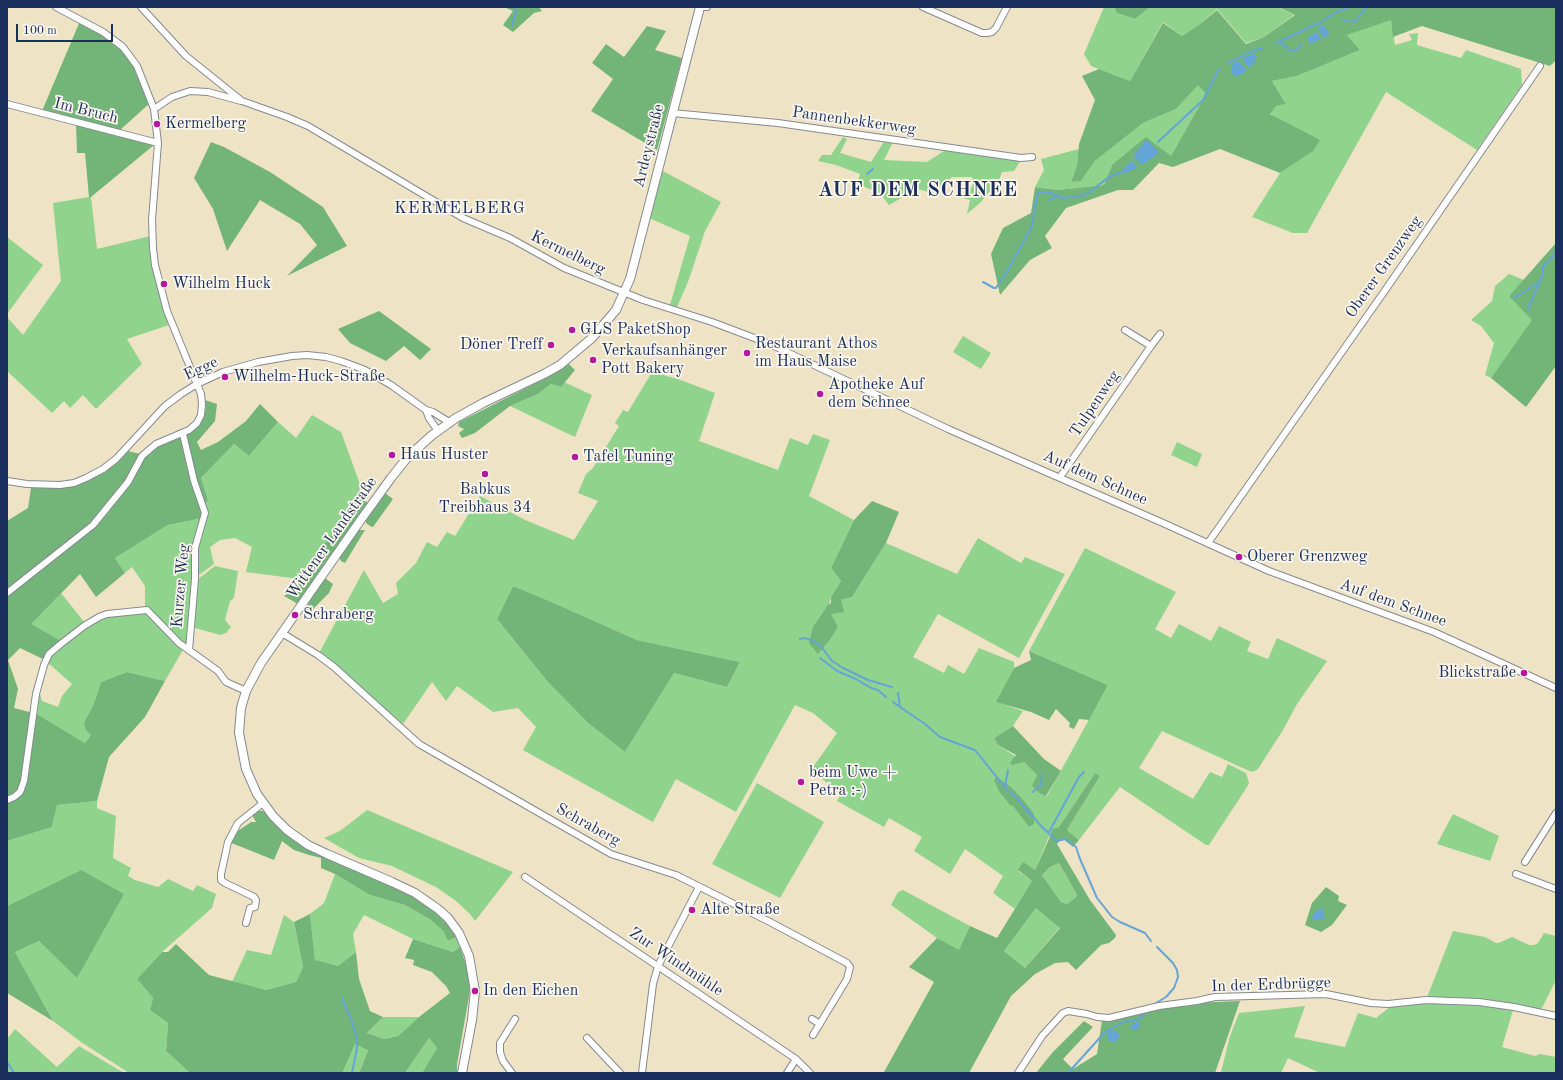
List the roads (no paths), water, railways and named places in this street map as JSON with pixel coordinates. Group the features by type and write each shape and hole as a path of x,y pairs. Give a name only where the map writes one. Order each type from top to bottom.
{"main road":[{"name":"Ardeystraße","path":"624,292 630,279 700,7"},
{"name":"Wittener Landstraße","path":"462,1073 472,1020 475,991 469,956 459,933 454,925 438,909 414,893 308,845 287,830 273,816 263,803 252,782 243,758 239,733 241,708 246,691 261,664 391,478 407,458 449,422 483,402 560,365 601,329 616,310 624,292"}],"street":[{"path":"7,594 19,582 93,525 128,482 142,456 156,444 183,434 197,423 201,415 202,404 197,384 168,311 155,265 152,220 158,143 154,109 137,66 122,47 103,32 56,7"},
{"name":"Kermelberg","path":"141,7 186,56 242,101 308,126 462,218 510,238 564,268 624,292"},
{"path":"923,7 982,33 992,32 996,28 1007,7"},
{"name":"Oberer Grenzweg","path":"1208,543 1540,66"},
{"path":"154,109 172,97 190,91 208,92 242,101"},
{"name":"Im Bruch","path":"7,104 158,143"},
{"name":"Pannenbekkerweg","path":"672,113 778,123 1021,158 1032,157"},
{"name":"Auf dem Schnee","path":"624,292 712,322 770,344 927,419 1269,571 1409,622 1456,641 1556,688"},
{"path":"1125,330 1151,346"},
{"name":"Tulpenweg","path":"1060,477 1160,334"},
{"name":"Egge","path":"7,481 27,484 60,485 74,483 91,476 103,469 121,454 168,403 197,384 223,372 258,362 292,356 314,356 341,361 365,370 426,410 433,412 449,422"},
{"name":"Egge","path":"426,410 429,418 438,431"},
{"name":"Kurzer Weg","path":"183,434 194,481 205,513 194,548 195,579 189,650 218,671 226,682 246,691"},
{"path":"7,800 20,792 24,781 36,694 44,665 49,654 62,642 84,626 107,614 147,610 179,643 189,650"},
{"name":"Schraberg","path":"282,633 318,655 334,667 419,744 611,854 676,875 770,922 847,963 850,968 847,979 813,1035"},
{"path":"246,924 250,908 255,907 256,900 254,897 225,883 221,880 221,874 228,842 238,823 241,819 263,803"},
{"path":"1525,862 1556,813"},
{"path":"1516,874 1556,889"},
{"name":"Zur Windmühle","path":"525,877 796,1060 810,1073"},
{"path":"642,1073 653,984 658,966 699,887"},
{"name":"In der Erdbrügge","path":"1018,1073 1042,1036 1063,1013 1068,1010 1097,1017 1109,1018 1159,1006 1198,1001 1214,997 1326,994 1371,1004 1388,1004 1426,1000 1479,1002 1514,1007 1556,1016"},
{"path":"812,1018 820,1024"},
{"path":"512,1073 503,1061 500,1052 500,1043 514,1019"},
{"path":"587,1038 620,1073"},
{"path":"787,1073 796,1060"}],"water":[{"path":"1324,25 1330,35 1323,38 1318,27"},
{"path":"1317,32 1321,39 1310,44 1307,38"},
{"path":"1254,53 1257,56 1252,66 1248,67 1242,59"},
{"path":"1239,61 1247,71 1236,77 1232,73 1231,67 1234,63"},
{"path":"1146,140 1151,143 1159,153 1142,165 1133,156"},
{"path":"1132,161 1138,167 1126,173 1122,170"},
{"path":"1319,910 1323,912 1325,919 1311,919 1316,911"},
{"path":"1137,1022 1141,1023 1140,1026 1136,1030 1130,1030 1131,1025"},
{"path":"1111,1030 1115,1030 1119,1036 1115,1042 1111,1042 1107,1038 1107,1034"}],"waterway":[{"path":"512,25 516,12 515,7"},
{"path":"1280,41 1321,22 1336,12 1348,7"},
{"path":"1343,20 1355,22 1366,7"},
{"path":"1276,43 1280,41 1289,50 1293,51 1298,49 1301,44"},
{"path":"1228,63 1250,52 1263,48"},
{"path":"1158,142 1203,100 1219,69"},
{"path":"867,174 873,169"},
{"path":"983,282 996,288 1008,270 1032,226 1039,192 1048,192 1063,198 1085,195 1109,177 1124,171"},
{"path":"1049,200 1058,196"},
{"path":"1528,309 1543,273 1543,267 1556,253"},
{"path":"1514,298 1538,283"},
{"path":"800,639 804,638 812,640 820,645 832,661 843,668 868,680 892,687"},
{"path":"820,658 837,671 878,690 886,697"},
{"path":"898,693 900,707 925,724 940,737 975,750 1007,790 1012,793 1042,827 1057,841 1065,839 1076,847 1097,898 1112,917 1145,933 1151,941"},
{"path":"893,702 900,707"},
{"path":"1006,788 1005,786 1008,770"},
{"path":"1049,832 1079,777 1084,772"},
{"path":"1033,792 1041,785 1042,774"},
{"path":"1320,911 1323,908"},
{"path":"1153,1005 1166,997 1174,988 1178,977 1177,970 1173,963 1157,947"},
{"path":"342,998 356,1035 357,1049 352,1073"},
{"path":"1068,1073 1105,1032 1123,1022 1140,1019 1144,1014"},
{"path":"7,1062 14,1073"}],"place":[{"name":"Kermelberg","path":"157,124"},
{"name":"Wilhelm Huck","path":"164,284"},
{"name":"GLS PaketShop","path":"572,330"},
{"name":"Döner Treff","path":"551,345"},
{"name":"Restaurant Athos im Haus Maise","path":"747,353"},
{"name":"Verkaufsanhänger Pott Bakery","path":"593,360"},
{"name":"Wilhelm-Huck-Straße","path":"225,377"},
{"name":"Apotheke Auf dem Schnee","path":"820,394"},
{"name":"Haus Huster","path":"392,455"},
{"name":"Tafel Tuning","path":"575,457"},
{"name":"Babkus Treibhaus 34","path":"485,474"},
{"name":"Oberer Grenzweg","path":"1239,557"},
{"name":"Schraberg","path":"295,615"},
{"name":"Blickstraße","path":"1524,673"},
{"name":"beim Uwe + Petra :-)","path":"801,782"},
{"name":"Alte Straße","path":"692,910"},
{"name":"In den Eichen","path":"475,991"}],"district":[{"name":"AUF DEM SCHNEE","path":"918,191"},
{"name":"KERMELBERG","path":"460,209"}]}
